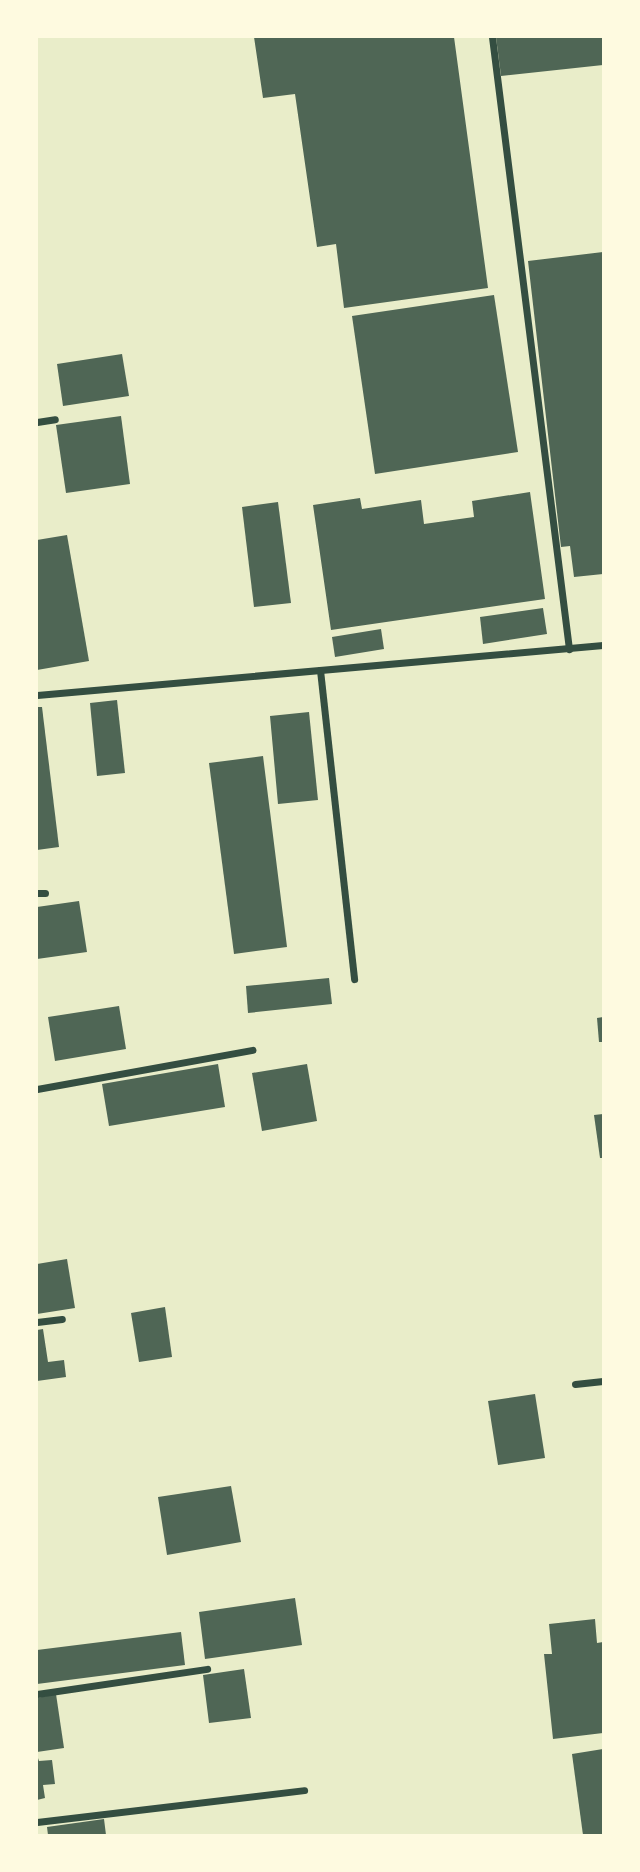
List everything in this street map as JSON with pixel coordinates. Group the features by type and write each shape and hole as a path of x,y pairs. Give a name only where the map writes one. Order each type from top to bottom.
{"street":[{"path":"492,37 569,649"},
{"path":"37,422 55,419"},
{"path":"37,695 603,645"},
{"path":"320,670 354,979"},
{"path":"37,1088 252,1050"},
{"path":"37,1322 62,1319"},
{"path":"575,1384 603,1381"},
{"path":"37,1694 207,1669"},
{"path":"37,1822 304,1790"}],"building":[{"path":"254,37 454,37 488,288 344,308 336,244 317,247 295,94 263,98"},
{"path":"496,37 603,37 603,65 501,76"},
{"path":"603,252 603,574 574,577 570,546 561,547 528,261"},
{"path":"494,295 518,452 375,474 352,316"},
{"path":"122,354 129,396 63,406 57,364"},
{"path":"121,416 130,484 66,493 56,425"},
{"path":"530,492 545,599 331,630 313,505 360,498 362,509 421,500 424,524 474,517 472,501"},
{"path":"278,502 291,603 254,607 242,507"},
{"path":"67,535 89,661 37,670 37,540"},
{"path":"543,608 547,634 483,644 480,617"},
{"path":"381,629 384,649 335,657 332,637"},
{"path":"117,700 125,773 97,776 90,703"},
{"path":"37,707 42,707 59,847 37,850"},
{"path":"309,712 318,800 278,804 270,716"},
{"path":"263,756 287,947 234,954 209,763"},
{"path":"79,901 87,952 37,959 37,907"},
{"path":"329,978 332,1004 248,1013 246,986"},
{"path":"119,1006 126,1049 55,1061 48,1017"},
{"path":"603,1017 603,1042 599,1042 597,1018"},
{"path":"218,1064 225,1107 109,1126 102,1084"},
{"path":"307,1064 317,1121 262,1131 252,1073"},
{"path":"603,1114 603,1158 600,1158 594,1115"},
{"path":"67,1259 75,1308 37,1314 37,1264"},
{"path":"165,1307 172,1357 139,1362 131,1313"},
{"path":"43,1329 48,1362 64,1360 66,1377 37,1381 37,1330"},
{"path":"535,1394 545,1458 498,1465 488,1401"},
{"path":"231,1486 241,1542 167,1555 158,1497"},
{"path":"295,1598 302,1645 205,1659 199,1612"},
{"path":"595,1619 597,1643 603,1642 603,1733 553,1739 544,1654 552,1654 549,1624"},
{"path":"181,1632 185,1665 37,1684 37,1650"},
{"path":"244,1669 251,1718 209,1723 203,1675"},
{"path":"56,1694 64,1748 37,1752 37,1698"},
{"path":"603,1749 603,1835 583,1835 572,1754"},
{"path":"37,1755 39,1761 52,1760 55,1784 43,1785 45,1798 37,1800"},
{"path":"104,1819 106,1835 48,1835 47,1827"}]}
